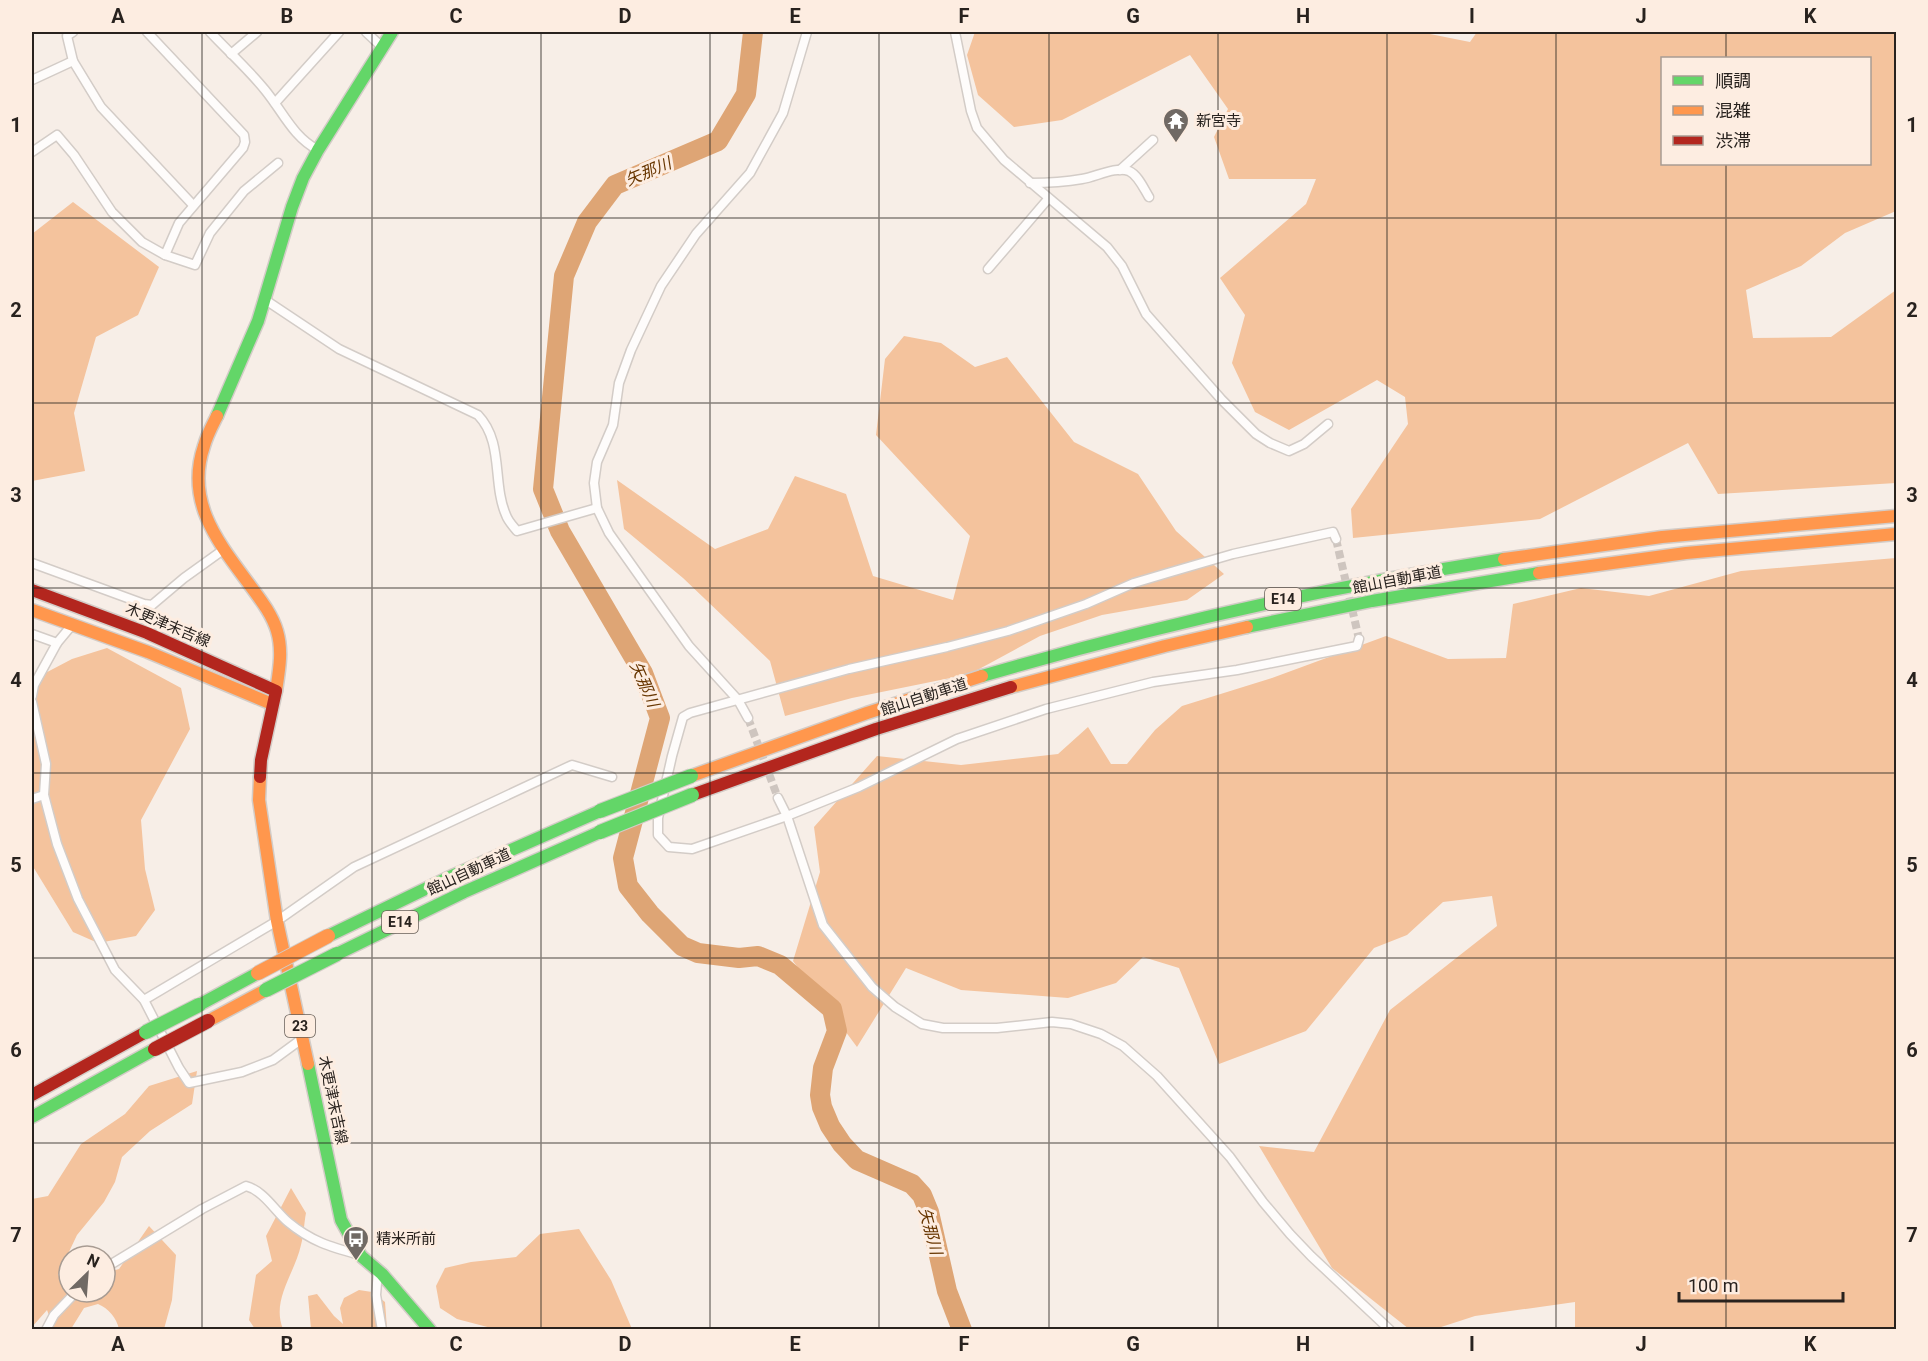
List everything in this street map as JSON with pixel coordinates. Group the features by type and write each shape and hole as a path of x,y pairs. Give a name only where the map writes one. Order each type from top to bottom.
{"main road":[{"path":"32,610 274,697 280,658 279,639 273,621 206,523 201,508 199,467 203,447 258,321 296,194 318,150 392,32"},
{"name":"館山自動車道","path":"32,1095 328,936 454,875 600,812 691,776 818,729 974,678 1148,630 1401,575 1598,545 1831,520 1896,516"},
{"name":"館山自動車道","path":"32,1117 266,990 519,867 692,795 824,746 979,696 1153,648 1403,595 1531,574 1714,551 1896,534"},
{"name":"木更津末吉線","path":"32,590 147,633 274,697 261,760 259,800 277,921 341,1220 361,1256 378,1271 430,1329"}],"street":[{"path":"73,32 67,36 73,60 101,107 193,205"},
{"path":"147,32 243,135 245,142 243,148 178,223 165,255"},
{"path":"210,32 265,90 295,132 306,143 318,150"},
{"path":"231,54 257,32"},
{"path":"275,103 339,32"},
{"path":"366,32 382,47"},
{"path":"748,718 738,699 689,646 636,568 609,533 597,508 594,483 597,462 613,425 619,383 631,350 661,286 696,234 750,173 767,144 783,112 807,32"},
{"path":"955,32 970,111 977,128 1004,160 1107,247 1122,267 1146,314 1221,399 1256,434 1289,451 1304,444 1328,424"},
{"path":"32,80 73,60"},
{"path":"32,152 57,135 74,154 112,212 142,242 165,255 195,265 210,233 244,191 278,163"},
{"path":"1120,170 1154,140"},
{"path":"1030,183 1053,183 1120,170 1129,171 1135,175 1149,197"},
{"path":"988,269 1048,199"},
{"path":"264,299 339,349 478,415 483,420 493,444 506,516 517,531 597,508"},
{"path":"1336,538 1333,532 1233,554 1134,583 1086,604 1008,631 849,669 690,713 683,717 672,756 658,818 658,835 669,847 692,849 787,816 859,787 957,739 1046,709 1153,682 1237,670 1357,646 1359,639"},
{"path":"32,563 152,605 222,549"},
{"path":"32,696 34,685 57,643 72,625"},
{"path":"32,634 57,643"},
{"path":"32,702 46,764 44,795 57,844 78,899 115,970 144,1000 178,1068 189,1083 242,1072 273,1060 303,1038"},
{"path":"144,1000 277,921 354,867 572,765 612,777"},
{"path":"32,799 44,795"},
{"path":"778,798 787,816 823,925 872,987 895,1007 922,1024 943,1029 997,1028 1052,1022 1071,1024 1101,1034 1123,1046 1157,1076 1230,1157 1263,1202 1297,1241 1390,1329"},
{"path":"117,1261 202,1209 246,1186 254,1189 289,1223 320,1244 361,1256"},
{"path":"378,1271 376,1296 382,1329"},
{"path":"46,1329 54,1315 65,1304"}],"shaded area":[{"path":"975,32 1420,32 1470,42 1477,32 1896,32 1896,211 1845,233 1801,266 1746,290 1753,338 1831,337 1896,290 1896,483 1718,494 1688,443 1540,519 1353,538 1351,509 1408,424 1405,397 1377,380 1289,430 1255,412 1232,363 1245,315 1220,278 1306,204 1316,179 1229,179 1214,137 1228,109 1190,55 1062,120 1014,127 978,95 967,55"},
{"path":"73,202 159,267 138,315 96,337 74,413 85,471 32,481 32,234"},
{"path":"904,336 941,343 975,367 1007,357 1074,442 1138,474 1176,531 1224,574 1187,600 1102,615 1040,636 970,674 852,698 785,716 770,661 683,578 624,529 617,480 715,549 768,529 795,476 846,494 873,576 953,600 970,536 876,435 885,359"},
{"path":"1896,558 1896,1329 1575,1329 1575,1302 1475,1316 1435,1329 1409,1329 1332,1268 1259,1146 1314,1152 1390,1010 1497,926 1492,896 1443,902 1407,935 1374,948 1306,1031 1219,1064 1179,968 1143,957 1116,983 1068,998 961,990 906,968 857,1047 793,961 820,872 814,827 877,756 961,765 1058,754 1088,727 1111,764 1127,764 1155,730 1182,706 1272,678 1386,636 1448,659 1506,658 1513,604 1581,588 1649,596 1741,571"},
{"path":"107,648 181,688 190,729 141,820 145,869 155,910 136,936 98,943 73,932 32,865 32,680 72,659"},
{"path":"197,1071 192,1104 150,1131 122,1157 115,1182 104,1202 77,1235 73,1244 57,1244 57,1304 98,1304 84,1308 71,1329 54,1329 47,1310 32,1327 32,1199 48,1196 81,1144 125,1114 149,1086"},
{"path":"291,1188 306,1213 298,1255 282,1297 280,1318 283,1329 255,1329 249,1320 256,1275 272,1261 266,1236"},
{"path":"149,1226 176,1255 172,1300 164,1329 119,1329 112,1314 98,1304 117,1304 117,1270"},
{"path":"579,1229 611,1280 632,1329 495,1329 457,1319 440,1308 436,1286 445,1268 471,1262 516,1257 540,1234"},
{"path":"359,1290 372,1292 385,1302 387,1329 311,1329 308,1296 317,1294 343,1324 340,1308 344,1298"}],"waterway":[{"name":"矢那川","path":"753,32 746,94 718,141 615,185 587,222 564,276 543,489 560,531 643,673 660,718 623,858 628,886 650,914 682,946 698,953 739,958 758,956 780,965 832,1009 837,1031 823,1068 820,1095 822,1107 830,1126 857,1160 912,1184 922,1195 929,1212 947,1291 962,1330"}],"tunnel":[{"path":"1336,539 1359,639"},
{"path":"748,718 778,798"}],"traffic: fast":[{"path":"217,416 258,321 303,178 392,32"},
{"path":"982,676 1241,609 1372,582 1504,559"},
{"path":"1247,627 1372,601 1539,573"},
{"path":"600,811 691,776"},
{"path":"600,832 692,795"},
{"path":"328,936 454,875 600,811"},
{"path":"337,954 464,892 600,832"},
{"path":"266,990 337,954"},
{"path":"199,1005 258,973"},
{"path":"146,1032 199,1005"},
{"path":"32,1117 155,1049"},
{"path":"308,1064 341,1220 361,1256 382,1274 430,1330"}],"traffic: slow":[{"path":"217,416 205,442 199,466 202,503 216,537 275,625 280,654 276,691"},
{"path":"1504,559 1662,537 1896,516"},
{"path":"1539,573 1686,553 1896,534"},
{"path":"32,610 148,652 272,704"},
{"path":"1011,687 1247,627"},
{"path":"691,776 867,713 982,676"},
{"path":"260,777 259,800 277,921 308,1064"},
{"path":"258,973 328,936"},
{"path":"208,1021 266,990"}],"traffic: jam":[{"path":"32,590 147,633 276,691 261,760 260,777"},
{"path":"692,795 876,729 1011,687"},
{"path":"155,1049 208,1021"},
{"path":"32,1095 146,1032"}],"place":[{"name":"新宮寺","path":"1176,144"},
{"name":"精米所前","path":"356,1262"}]}
